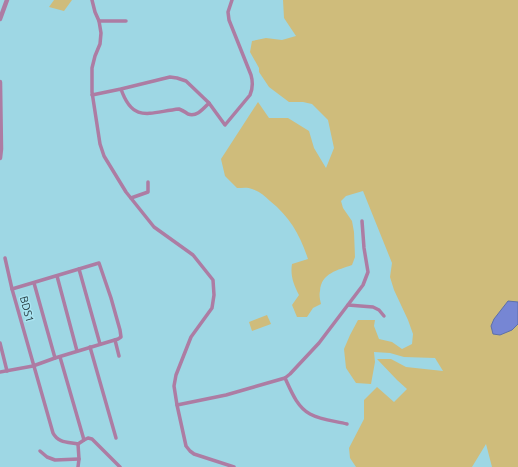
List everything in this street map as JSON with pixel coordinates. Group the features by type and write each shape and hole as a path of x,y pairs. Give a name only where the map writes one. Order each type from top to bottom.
{"street":[{"path":"0,19 7,0"},
{"path":"92,0 99,21 101,33 100,44 92,68 92,95 100,144 104,156 131,198 154,227 193,255 213,280 214,295 212,308 191,337 176,375 174,386 186,446 194,454 234,467"},
{"path":"92,95 170,77 177,78 186,81 209,103 225,125 250,95 253,83 252,75 229,20 228,12 232,0"},
{"path":"99,21 126,22"},
{"path":"0,82 0,158"},
{"path":"121,89 124,99 130,108 136,112 144,114 179,109 194,115 200,112 209,103"},
{"path":"131,198 148,192 148,182"},
{"path":"177,405 226,395 285,378 318,343 363,284 368,272 362,221"},
{"name":"BDS1","path":"5,258 33,366 53,433 59,441 78,444"},
{"path":"0,372 33,366 121,337 112,298 100,264 98,263 12,289"},
{"path":"79,269 100,344"},
{"path":"56,276 77,351"},
{"path":"34,283 55,358"},
{"path":"348,305 374,307 384,316"},
{"path":"115,340 119,356"},
{"path":"0,343 7,371"},
{"path":"90,347 116,438"},
{"path":"60,357 84,440"},
{"path":"285,378 292,394 300,406 309,414 323,419 347,424"},
{"path":"78,467 78,444 88,438 92,439 120,467"},
{"path":"40,452 55,460 79,460"}],"shaded area":[{"path":"54,0 72,0 64,11 49,7"},
{"path":"283,0 518,0 518,467 492,467 486,444 472,467 356,467 350,458 349,448 364,419 364,400 377,387 394,402 407,389 377,359 391,359 406,367 443,371 435,358 404,357 390,353 374,352 375,362 371,384 356,383 346,368 344,349 358,320 375,320 374,326 379,339 392,342 402,349 412,344 413,334 390,277 392,263 363,191 346,196 341,201 343,208 352,221 354,232 355,257 352,265 327,276 321,285 321,304 313,308 307,317 297,317 292,305 299,295 293,280 292,264 308,259 298,234 283,213 264,196 250,188 237,188 225,176 221,159 258,102 269,118 288,118 309,131 314,148 326,168 334,148 328,120 312,104 303,102 289,102 269,87 259,72 259,68 250,52 252,41 266,38 282,40 296,36 284,18"},
{"path":"267,315 271,324 252,331 249,322"}],"water":[{"path":"508,301 518,302 518,324 512,330 500,335 493,334 491,326 494,319"}]}
